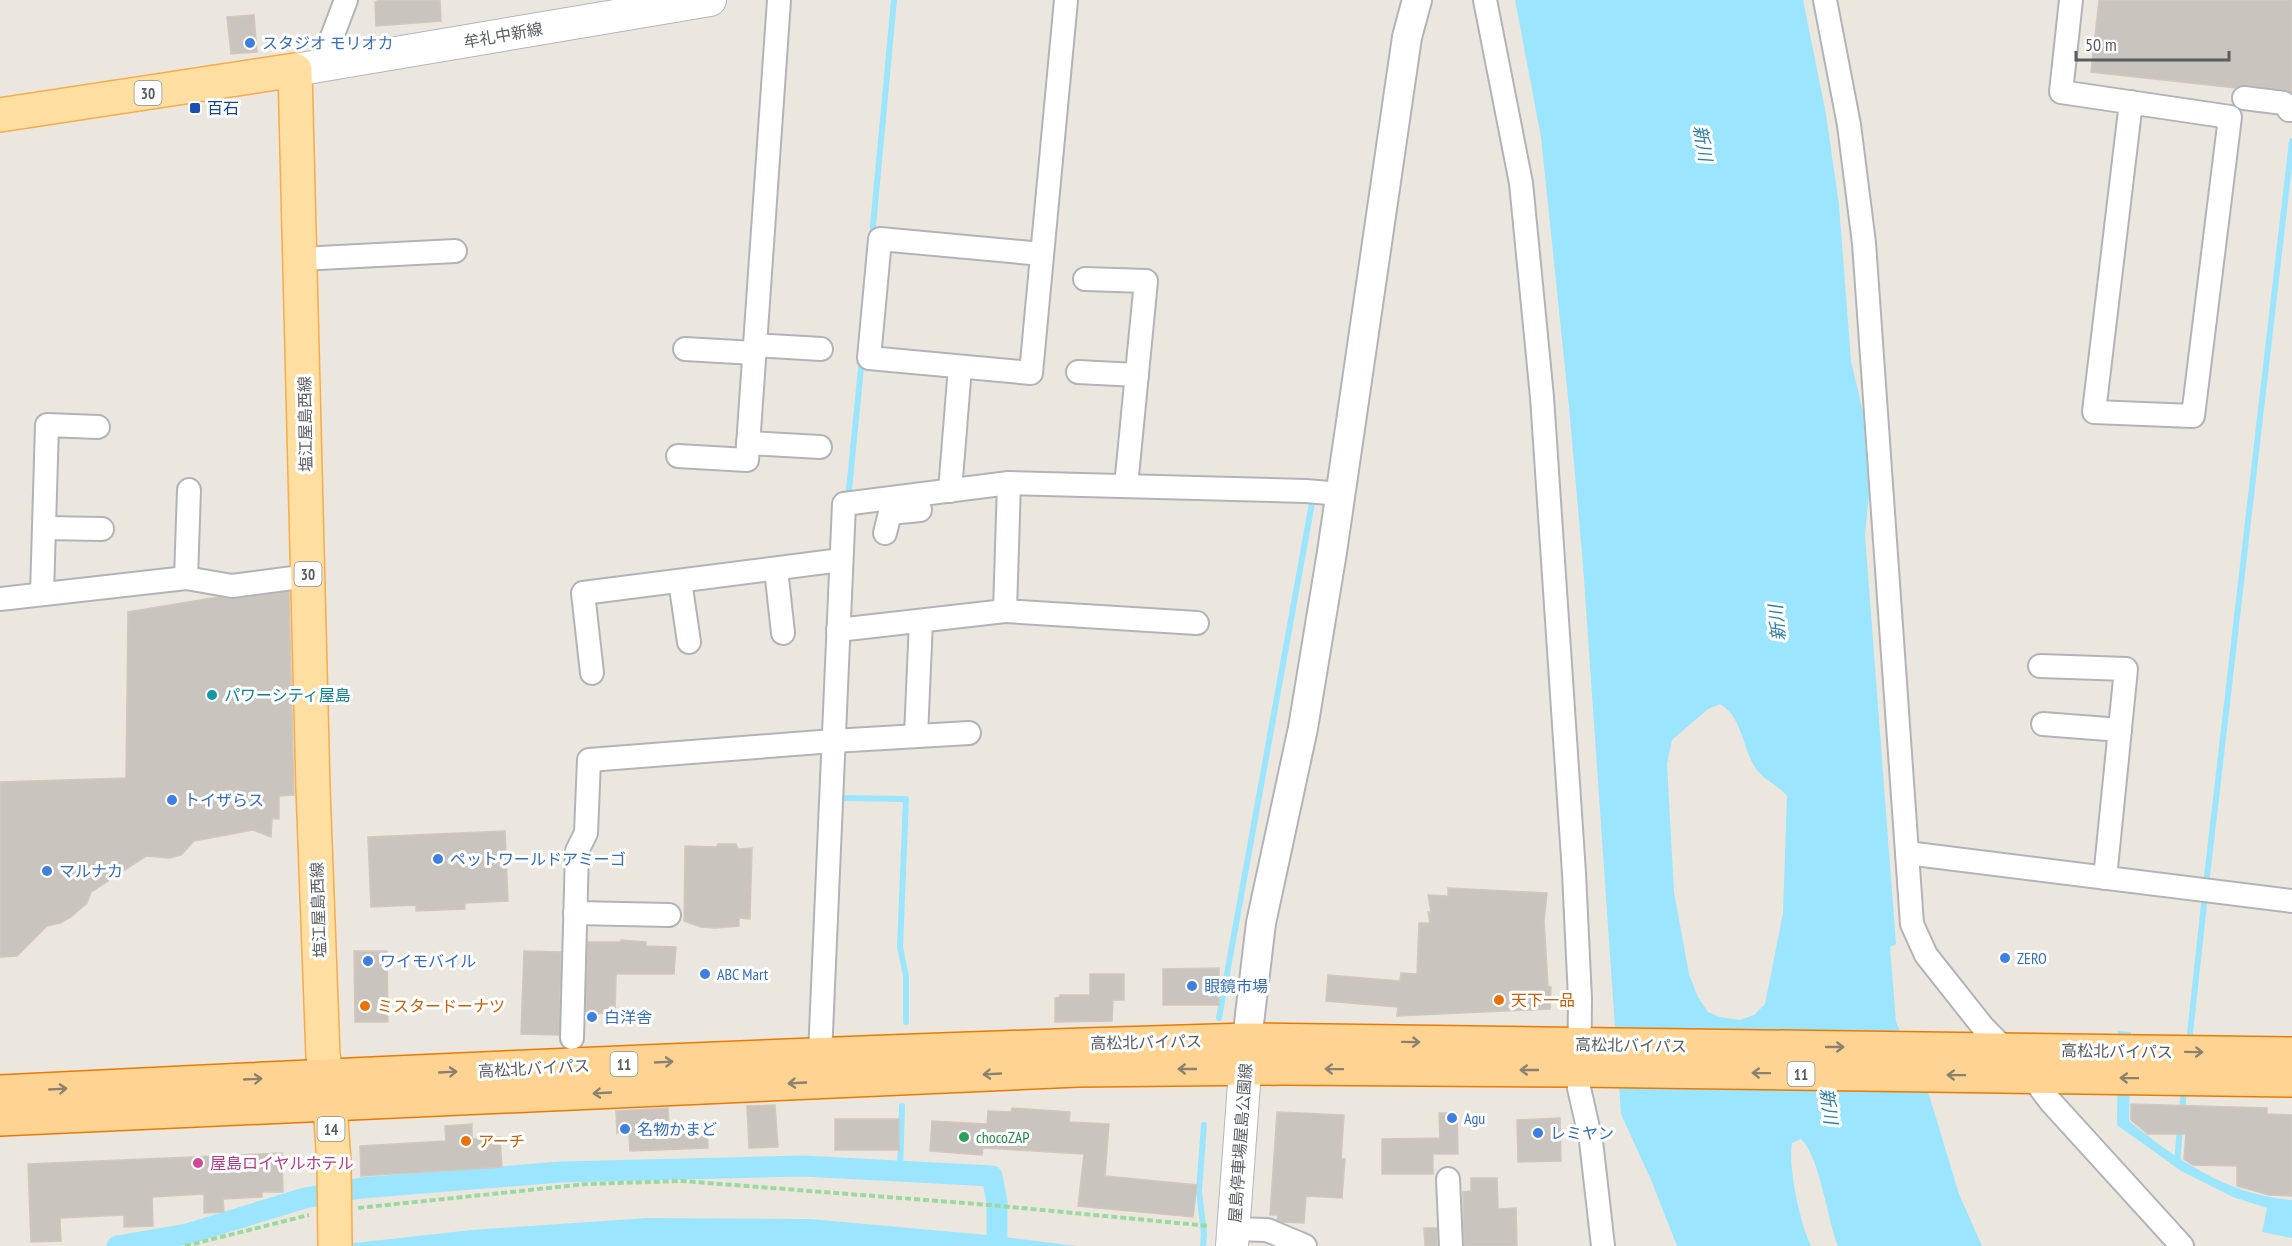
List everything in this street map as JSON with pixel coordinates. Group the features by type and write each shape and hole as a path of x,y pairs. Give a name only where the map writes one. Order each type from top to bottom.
{"highway":[{"name":"高松北バイパス","path":"0,1119 329,1091 820,1055 1077,1044 1246,1054 2010,1063 2292,1054"},
{"name":"高松北バイパス","path":"0,1092 329,1091 1077,1070 1246,1054"},
{"name":"高松北バイパス","path":"2010,1063 2292,1080"}],"main road":[{"name":"牟礼中新線","path":"308,68 710,0"},
{"name":"30","path":"0,115 308,68"},
{"name":"塩江屋島西線","path":"308,68 300,259 313,789 323,1056 329,1091"},
{"name":"屋島停車場屋島公園線","path":"1232,1238 1246,1054"},
{"name":"14","path":"329,1091 335,1214"}],"street":[{"path":"308,68 346,0"},
{"path":"678,456 747,460 779,0"},
{"path":"1042,254 880,239 869,358 1031,373 1066,0"},
{"path":"1246,1054 1261,923 1303,728 1341,494 1405,48 1417,0"},
{"path":"1485,0 1521,183 1542,397 1574,873 1583,1058 1581,1101 1591,1141 1603,1246"},
{"path":"1825,0 1849,125 1864,243 1912,924 1926,955 2010,1063 2050,1101 2182,1246"},
{"path":"2072,0 2061,92 2131,102 2230,117 2193,416 2094,412 2131,102"},
{"path":"2244,98 2284,103 2289,110 2292,110"},
{"path":"300,259 455,251"},
{"path":"1085,279 1146,282 1126,486"},
{"path":"685,349 821,349"},
{"path":"950,490 960,367"},
{"path":"1078,372 1137,375"},
{"path":"42,594 47,425 98,427"},
{"path":"748,442 820,447"},
{"path":"885,533 890,513 1015,493 1126,486 1306,490 1341,494"},
{"path":"186,578 189,490"},
{"path":"820,1055 844,504 950,490 1015,493"},
{"path":"1005,611 1015,493"},
{"path":"44,528 102,529"},
{"path":"592,673 583,593 842,560"},
{"path":"776,568 783,633"},
{"path":"0,599 186,578 232,586 309,576"},
{"path":"681,581 689,642"},
{"path":"838,630 1005,611 1197,623"},
{"path":"916,736 921,621"},
{"path":"2040,666 2126,669 2105,878"},
{"path":"2043,724 2120,730"},
{"path":"572,1038 577,851 586,833 589,760 969,733"},
{"path":"1907,853 2292,901"},
{"path":"575,913 669,915"},
{"path":"1448,1179 1451,1246"},
{"path":"1232,1238 1267,1230 1305,1246"}],"path":[{"path":"185,1246 294,1218 587,1184 682,1181 990,1205 1232,1238"}],"water":[{"name":"新川","path":"1515,0 1803,0 1826,114 1839,205 1851,361 1863,412 1869,493 1865,535 1896,944 1890,947 1896,1022 1930,1098 1959,1194 1982,1246 1838,1246 1818,1174 1808,1148 1801,1139 1792,1143 1793,1181 1799,1210 1811,1246 1677,1246 1651,1180 1621,1114 1583,565 1541,137","holes":["1720,704 1728,710 1738,725 1756,769 1787,796 1783,913 1765,1004 1754,1015 1740,1020 1720,1017 1708,1012 1698,997 1689,974 1674,892 1667,764 1672,740 1708,709"]},
{"path":"2118,1031 2131,1032 2129,1121 2166,1149 2204,1173 2246,1191 2292,1200 2292,1238 2262,1232 2267,1208 2233,1197 2181,1171 2117,1125"},
{"path":"647,1218 810,1219 987,1235 1077,1246 327,1246 471,1230"}],"building":[{"path":"380,0 440,0 441,21 376,26 375,2"},
{"path":"2099,0 2292,0 2292,92 2246,85 2236,88 2091,72"},
{"path":"254,15 257,52 231,54 227,17"},
{"name":"パワーシティ屋島","path":"289,592 294,795 279,796 279,819 272,819 271,837 253,830 194,841 181,855 169,858 146,856 91,892 87,903 71,917 47,926 17,956 0,957 0,782 126,778 128,612 218,597 234,599"},
{"path":"505,831 508,901 465,903 465,909 416,911 416,905 371,907 368,837"},
{"path":"718,844 736,844 738,849 752,848 750,919 739,918 739,926 701,927 684,921 685,846 716,847"},
{"path":"1448,888 1547,893 1544,921 1548,986 1551,987 1550,1009 1397,1016 1398,1007 1326,1001 1328,975 1400,981 1401,973 1417,974 1419,923 1430,923 1428,895 1448,896"},
{"path":"621,940 646,942 646,946 676,947 674,974 616,974 615,1012 594,1014 586,1011 588,942 621,942"},
{"path":"354,951 387,951 388,1022 355,1022"},
{"path":"524,951 561,952 559,1035 521,1034"},
{"path":"1219,968 1219,1005 1163,1005 1163,969"},
{"path":"1090,974 1124,974 1124,1000 1113,1000 1112,1021 1055,1022 1055,998 1060,995 1090,995"},
{"path":"2131,1104 2267,1108 2267,1114 2292,1115 2292,1196 2269,1195 2237,1186 2237,1166 2193,1165 2184,1159 2186,1134 2148,1134 2131,1120"},
{"path":"775,1105 778,1147 749,1148 747,1106"},
{"path":"668,1108 669,1125 707,1123 708,1148 630,1151 629,1133 617,1133 616,1111"},
{"path":"1012,1108 1070,1112 1069,1122 1109,1124 1105,1176 1197,1185 1193,1217 1078,1206 1084,1154 983,1148 982,1155 930,1151 932,1121 987,1124 988,1111 1011,1112"},
{"path":"1277,1112 1344,1115 1341,1159 1345,1159 1342,1198 1306,1196 1304,1223 1282,1222 1277,1220 1278,1215 1270,1215"},
{"path":"1439,1113 1457,1113 1458,1154 1433,1154 1433,1174 1382,1174 1382,1139 1440,1138"},
{"path":"1560,1118 1561,1161 1518,1162 1517,1120"},
{"path":"835,1119 899,1119 899,1150 835,1150"},
{"path":"472,1124 472,1139 500,1137 502,1167 361,1176 360,1146 446,1141 445,1126"},
{"path":"282,1153 283,1192 262,1192 262,1197 223,1199 224,1212 204,1213 204,1194 152,1197 153,1226 124,1227 124,1215 60,1218 61,1241 31,1242 28,1164"},
{"path":"1471,1178 1497,1178 1498,1209 1516,1208 1517,1246 1464,1246 1463,1192 1471,1191"},
{"path":"1424,1228 1437,1228 1437,1246 1425,1246"}],"waterway":[{"path":"872,237 894,0"},
{"path":"2206,885 2292,141"},
{"path":"848,500 862,358"},
{"path":"1219,1018 1312,503"},
{"path":"837,798 906,799 900,947 906,976 906,1022"},
{"path":"2189,1043 2205,895"},
{"path":"2182,1112 2184,1089"},
{"path":"900,1172 902,1106"},
{"path":"1203,1246 1204,1234 1199,1191 1204,1125"},
{"path":"2179,1164 2177,1163 2180,1128"},
{"path":"117,1246 187,1234 305,1198 361,1188 561,1172 803,1166 992,1176 997,1202 997,1246"}],"place":[{"name":"スタジオ モリオカ","path":"250,43"},
{"name":"百石","path":"195,108"},
{"name":"パワーシティ屋島","path":"212,695"},
{"name":"トイザらス","path":"172,800"},
{"name":"ペットワールドアミーゴ","path":"438,859"},
{"name":"マルナカ","path":"47,871"},
{"name":"ZERO","path":"2005,958"},
{"name":"ワイモバイル","path":"368,961"},
{"name":"ABC Mart","path":"705,974"},
{"name":"眼鏡市場","path":"1192,986"},
{"name":"天下一品","path":"1499,1000"},
{"name":"ミスタードーナツ","path":"365,1006"},
{"name":"白洋舎","path":"592,1017"},
{"name":"Agu","path":"1452,1118"},
{"name":"名物かまど","path":"625,1129"},
{"name":"レミヤン","path":"1538,1133"},
{"name":"chocoZAP","path":"964,1137"},
{"name":"アーチ","path":"466,1141"},
{"name":"屋島ロイヤルホテル","path":"198,1163"}]}
